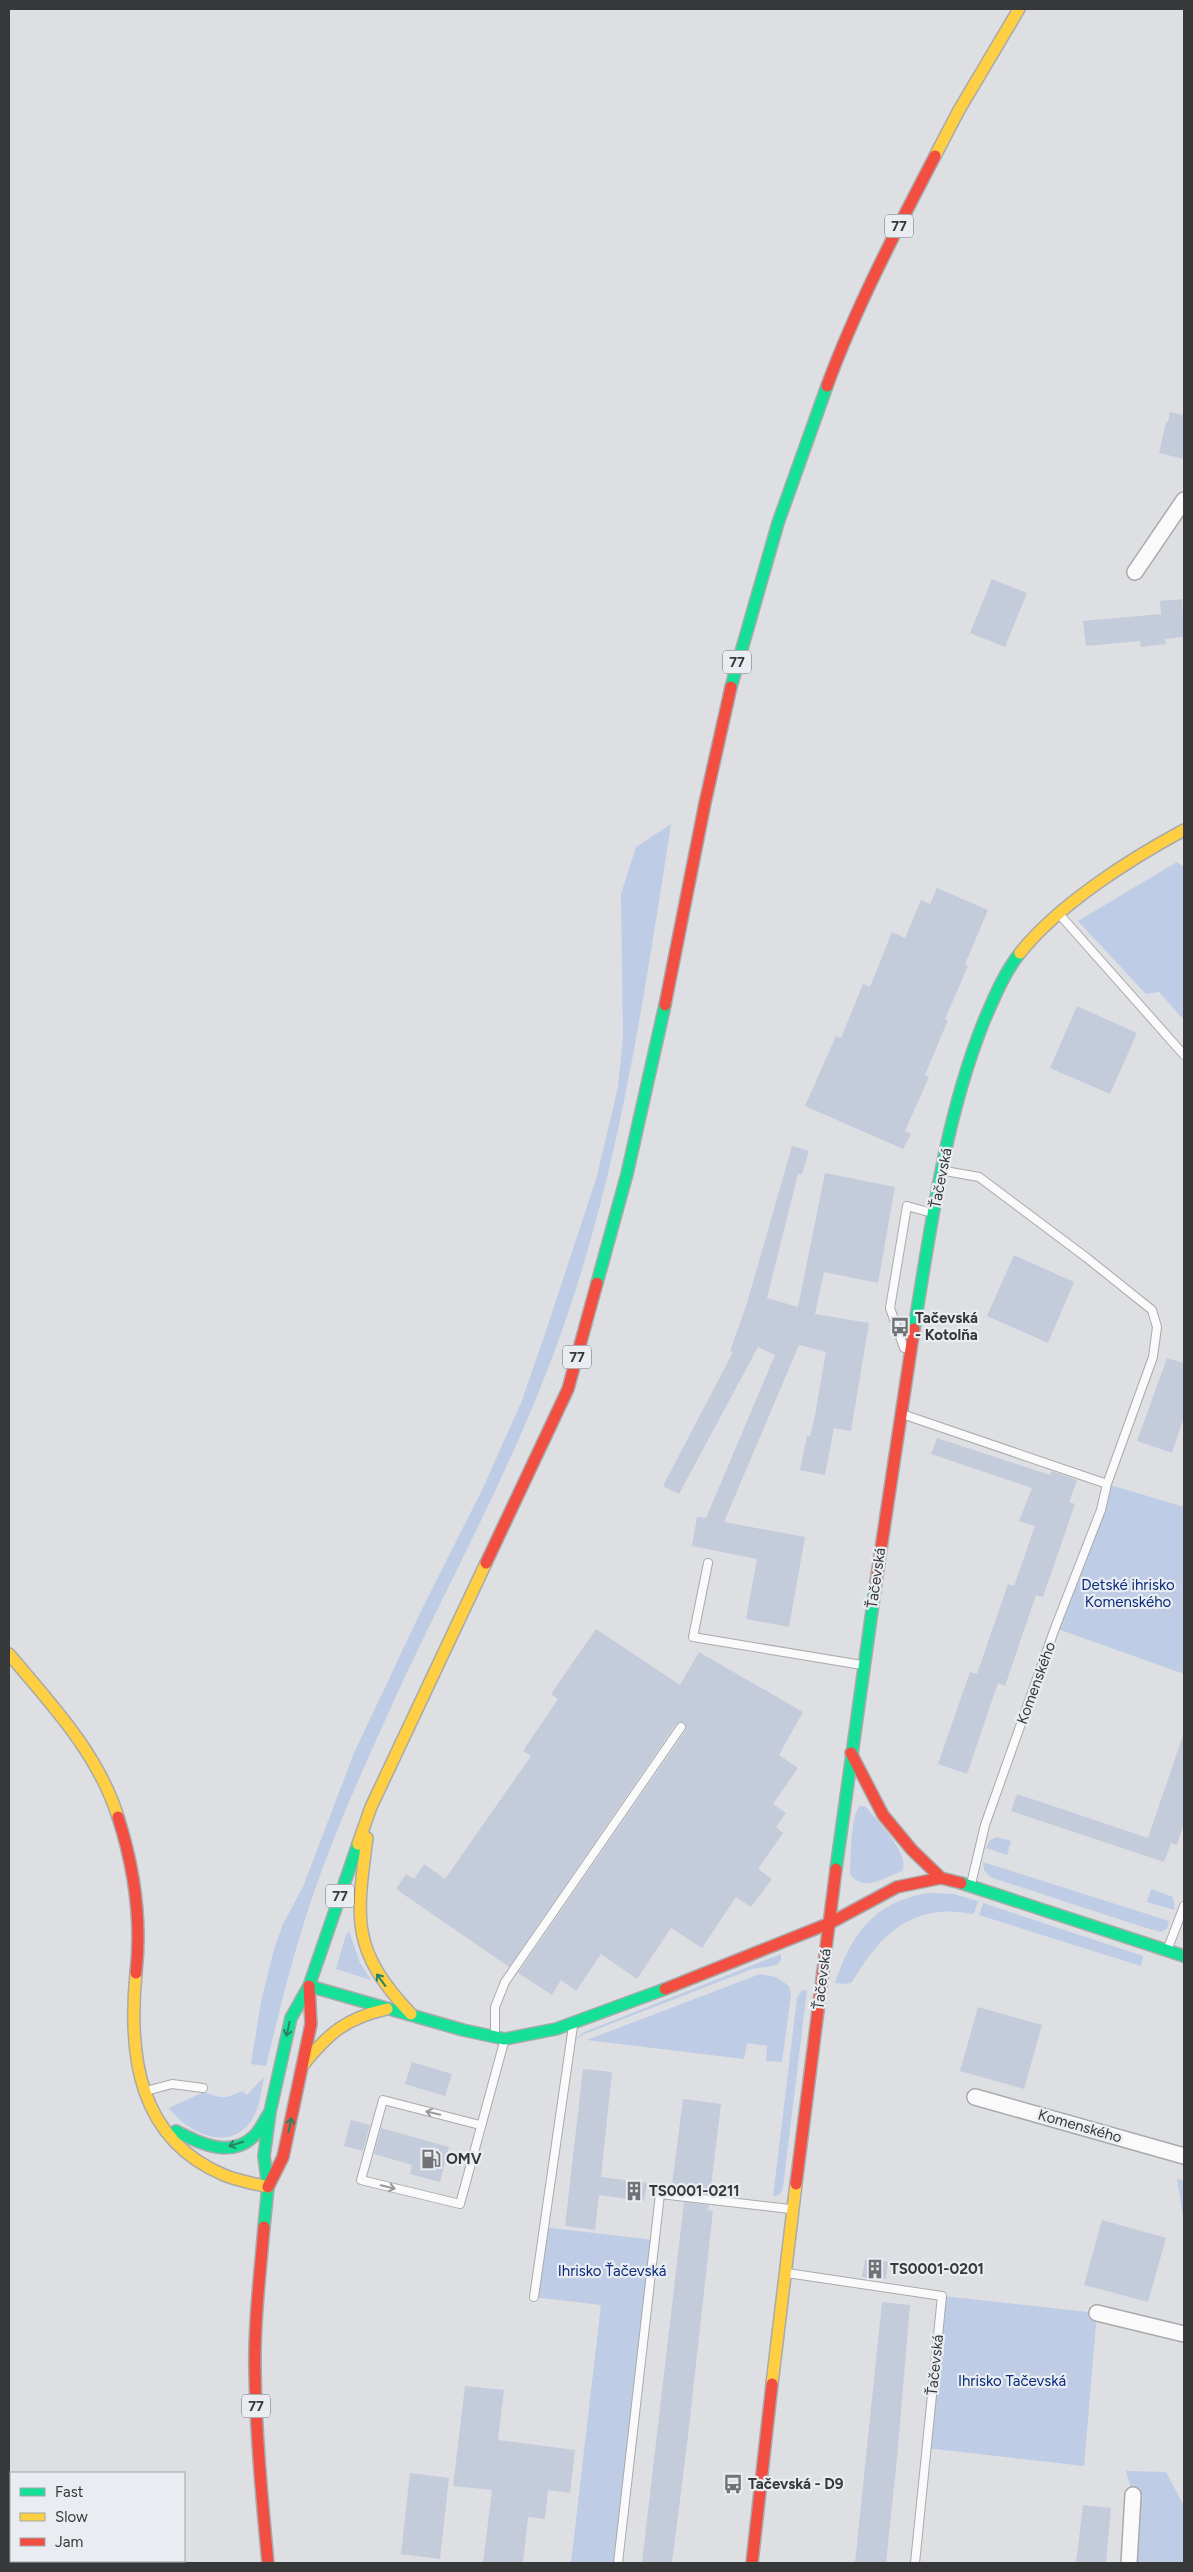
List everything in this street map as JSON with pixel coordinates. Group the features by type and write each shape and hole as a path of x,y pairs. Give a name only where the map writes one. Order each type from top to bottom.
{"street":[{"name":"77","path":"268,2563 256,2436 255,2370 259,2270 268,2187 264,2156 270,2112 291,2018 309,1986 372,1807 568,1389 627,1174 662,1022 710,777 737,662 773,540 802,454 839,354 889,245 959,110 1019,9"},
{"path":"1135,572 1184,500"},
{"name":"Ťačevská","path":"752,2563 784,2273 851,1753 900,1413 942,1170 961,1092 999,989 1018,955 1036,933 1059,914 1136,859 1184,830"},
{"path":"9,1654 63,1715 90,1753 123,1832 133,1877 138,1928 133,2010 136,2059 143,2092 155,2120 168,2136 197,2162 222,2174 268,2187"},
{"path":"851,1753 883,1815 912,1850 941,1878"},
{"path":"372,1807 358,1904 364,1951 376,1974 391,1995 414,2016"},
{"path":"309,1986 500,2038 573,2024 830,1923 897,1886 941,1878 1184,1956"},
{"name":"77","path":"268,2187 283,2157 303,2065 311,2024 309,1986"},
{"path":"303,2065 329,2034 346,2021 364,2014 390,2009"},
{"name":"Komenského","path":"975,2097 1184,2156"},
{"path":"155,2120 204,2146 219,2148 238,2145 254,2136 270,2112"},
{"path":"1097,2314 1184,2334"},
{"path":"1129,2563 1134,2495"}],"lane":[{"path":"1059,914 1184,1055"},
{"name":"Komenského","path":"942,1170 979,1177 1087,1258 1152,1310 1157,1327 1153,1357 1107,1484 1101,1510 1055,1628 985,1824 970,1886"},
{"path":"909,1360 890,1308 903,1231 908,1206 934,1214"},
{"path":"900,1413 1107,1484"},
{"path":"708,1563 693,1638 864,1665"},
{"path":"480,2125 383,2100 361,2180 460,2204 480,2125 500,2038 495,2007 505,1982 682,1727"},
{"path":"1167,1950 1184,1906"},
{"path":"534,2297 573,2024"},
{"path":"143,2092 172,2084 203,2088"},
{"path":"618,2563 660,2194 792,2210"},
{"name":"Ťačevská","path":"784,2273 942,2296 916,2563"}],"green space":[{"path":"671,824 637,1034 623,1104 590,1242 569,1309 545,1376 510,1460 411,1664 336,1834 301,1932 266,2066 251,2064 261,2002 274,1949 283,1924 303,1887 354,1753 422,1609 482,1490 521,1403 545,1334 597,1176 618,1087 623,1037 621,894 636,847"},
{"path":"1177,862 1184,867 1184,1020 1159,992 1146,994 1078,921"},
{"name":"Detské ihrisko Komenského","path":"1107,1484 1184,1507 1184,1674 1055,1628"},
{"path":"860,1806 866,1807 885,1829 902,1856 902,1871 875,1882 861,1882 855,1880 850,1874 854,1818"},
{"path":"997,1837 1011,1841 1007,1855 986,1848 990,1840"},
{"path":"983,1862 1169,1921 1167,1929 1161,1932 1140,1926 990,1877 984,1870"},
{"path":"1151,1889 1173,1897 1175,1910 1147,1902"},
{"path":"929,1893 954,1894 978,1901 974,1914 952,1911 916,1917 901,1925 887,1936 875,1949 852,1982 847,1984 835,1983 849,1950 867,1923 879,1912 893,1904 910,1897"},
{"path":"983,1903 1143,1956 1141,1966 979,1915"},
{"path":"349,1931 360,1963 371,1980 336,1969 346,1935"},
{"path":"781,1954 781,1960 777,1965 752,1969 582,2035 574,2042 582,2033"},
{"path":"760,1974 776,1977 789,1986 791,1994 782,2062 766,2061 767,2046 747,2043 744,2059 587,2040"},
{"path":"807,1990 783,2187 780,2194 773,2197 797,1998 801,1991"},
{"path":"264,2077 259,2103 253,2118 244,2129 234,2135 222,2138 199,2132 188,2126 169,2108 204,2092 220,2097 232,2096 242,2091 247,2095"},
{"path":"1177,2178 1184,2181 1184,2223"},
{"name":"Ihrisko Ťačevská","path":"543,2227 655,2240 618,2563 571,2563 601,2305 534,2297"},
{"name":"Ihrisko Tačevská","path":"942,2296 1097,2313 1084,2466 927,2448"},
{"path":"1126,2471 1166,2472 1184,2506 1184,2563 1129,2563 1133,2495"}],"building":[{"path":"1170,412 1184,415 1184,459 1159,453"},
{"path":"992,579 1027,593 1005,647 970,633"},
{"path":"1182,599 1184,637 1165,639 1166,644 1141,647 1140,641 1086,646 1083,621 1161,614 1160,601"},
{"path":"937,888 988,910 965,964 968,966 945,1019 948,1020 925,1075 929,1077 905,1131 911,1134 903,1149 805,1106 836,1036 841,1038 863,984 870,987 892,932 905,938 921,900 930,904"},
{"path":"1077,1006 1137,1033 1110,1094 1050,1068"},
{"path":"792,1146 809,1151 802,1174 798,1174 767,1298 798,1307 825,1173 895,1187 878,1283 824,1272 815,1314 869,1323 851,1431 834,1428 825,1475 800,1470 807,1436 810,1436 815,1415 826,1352 799,1345 724,1522 805,1537 789,1627 746,1619 757,1559 692,1546 697,1517 706,1518 775,1355 758,1347 679,1494 663,1486 733,1352 730,1351 747,1303"},
{"path":"1014,1255 1074,1282 1048,1343 987,1316"},
{"path":"1167,1358 1184,1363 1184,1417 1172,1453 1137,1441"},
{"path":"937,1438 1050,1475 1051,1471 1077,1480 1069,1502 1075,1504 1043,1597 1036,1595 1005,1686 998,1683 967,1774 938,1764 970,1672 977,1674 1008,1584 1014,1586 1035,1526 1019,1521 1032,1488 931,1454"},
{"path":"596,1629 680,1685 699,1652 803,1712 779,1755 798,1768 773,1804 786,1813 776,1827 783,1833 758,1869 772,1879 751,1907 736,1897 702,1948 671,1928 637,1979 601,1954 576,1991 561,1980 552,1995 518,1973 686,1730 684,1722 676,1724 509,1967 396,1889 406,1874 414,1879 424,1864 445,1879 531,1756 523,1751 558,1699 551,1694"},
{"path":"1182,1738 1184,1739 1184,1823 1177,1845 1171,1843 1164,1862 1011,1811 1017,1794 1148,1838"},
{"path":"978,2007 1042,2025 1024,2089 960,2071"},
{"path":"412,2062 452,2074 445,2096 405,2084"},
{"path":"583,2069 612,2072 601,2177 647,2183 644,2201 599,2195 595,2230 565,2226"},
{"path":"683,2099 721,2104 710,2194 686,2191 687,2186 672,2184"},
{"path":"351,2120 370,2125 363,2151 344,2146"},
{"path":"381,2128 449,2147 440,2182 410,2174 412,2165 374,2154"},
{"path":"684,2202 709,2205 708,2210 713,2211 688,2436 672,2563 642,2563"},
{"path":"1102,2220 1166,2238 1148,2302 1084,2285"},
{"name":"TS0001-0201","path":"865,2260 888,2262 886,2279 862,2277"},
{"path":"882,2302 910,2305 897,2458 886,2563 855,2563"},
{"path":"465,2386 504,2390 498,2440 575,2450 570,2493 548,2490 545,2519 528,2517 523,2563 483,2563 492,2490 453,2486"},
{"path":"410,2473 449,2478 440,2559 401,2554"},
{"path":"1083,2505 1111,2508 1106,2563 1076,2563"}],"traffic: fast":[{"path":"731,687 778,523 827,386"},
{"path":"914,1329 933,1212 959,1096 970,1058 984,1021 1004,977 1020,953"},
{"path":"597,1283 627,1174 665,1005"},
{"path":"836,1869 876,1582"},
{"path":"264,2227 268,2187 264,2156 270,2112 291,2018 309,1986 358,1844"},
{"path":"961,1883 1184,1956"},
{"path":"309,1986 463,2030 505,2039 556,2029 665,1989"},
{"path":"176,2131 216,2147 236,2146 246,2142 255,2135 270,2112"}],"traffic: slow":[{"path":"935,156 959,110 1019,9"},
{"path":"1020,953 1054,918 1096,884 1184,830"},
{"path":"358,1844 371,1807 486,1563"},
{"path":"9,1654 57,1711 86,1750 109,1794 118,1817"},
{"path":"367,1838 361,1892 360,1913 362,1933 377,1971 411,2014"},
{"path":"136,1973 134,2034 138,2063 145,2091 156,2117 173,2140 195,2159 229,2177 268,2187"},
{"path":"303,2065 321,2044 339,2028 360,2017 387,2009"},
{"path":"772,2384 796,2184"}],"traffic: jam":[{"path":"827,386 864,298 935,156"},
{"path":"665,1005 705,803 731,687"},
{"path":"486,1563 568,1389 597,1283"},
{"path":"876,1582 914,1329"},
{"path":"851,1753 883,1815 912,1850 941,1878"},
{"path":"118,1817 124,1836 135,1894 138,1933 136,1973"},
{"path":"796,2184 836,1869"},
{"path":"665,1989 830,1923 897,1887 941,1878 961,1883"},
{"path":"268,2187 283,2157 311,2024 309,1986"},
{"path":"264,2227 256,2317 255,2372 258,2444 268,2563"},
{"path":"752,2563 772,2384"}],"place":[{"name":"Tačevská - Kotolňa","path":"900,1327"},
{"name":"OMV","path":"431,2159"},
{"name":"TS0001-0211","path":"634,2191"},
{"name":"TS0001-0201","path":"875,2269"},
{"name":"Tačevská - D9","path":"733,2484"}]}
